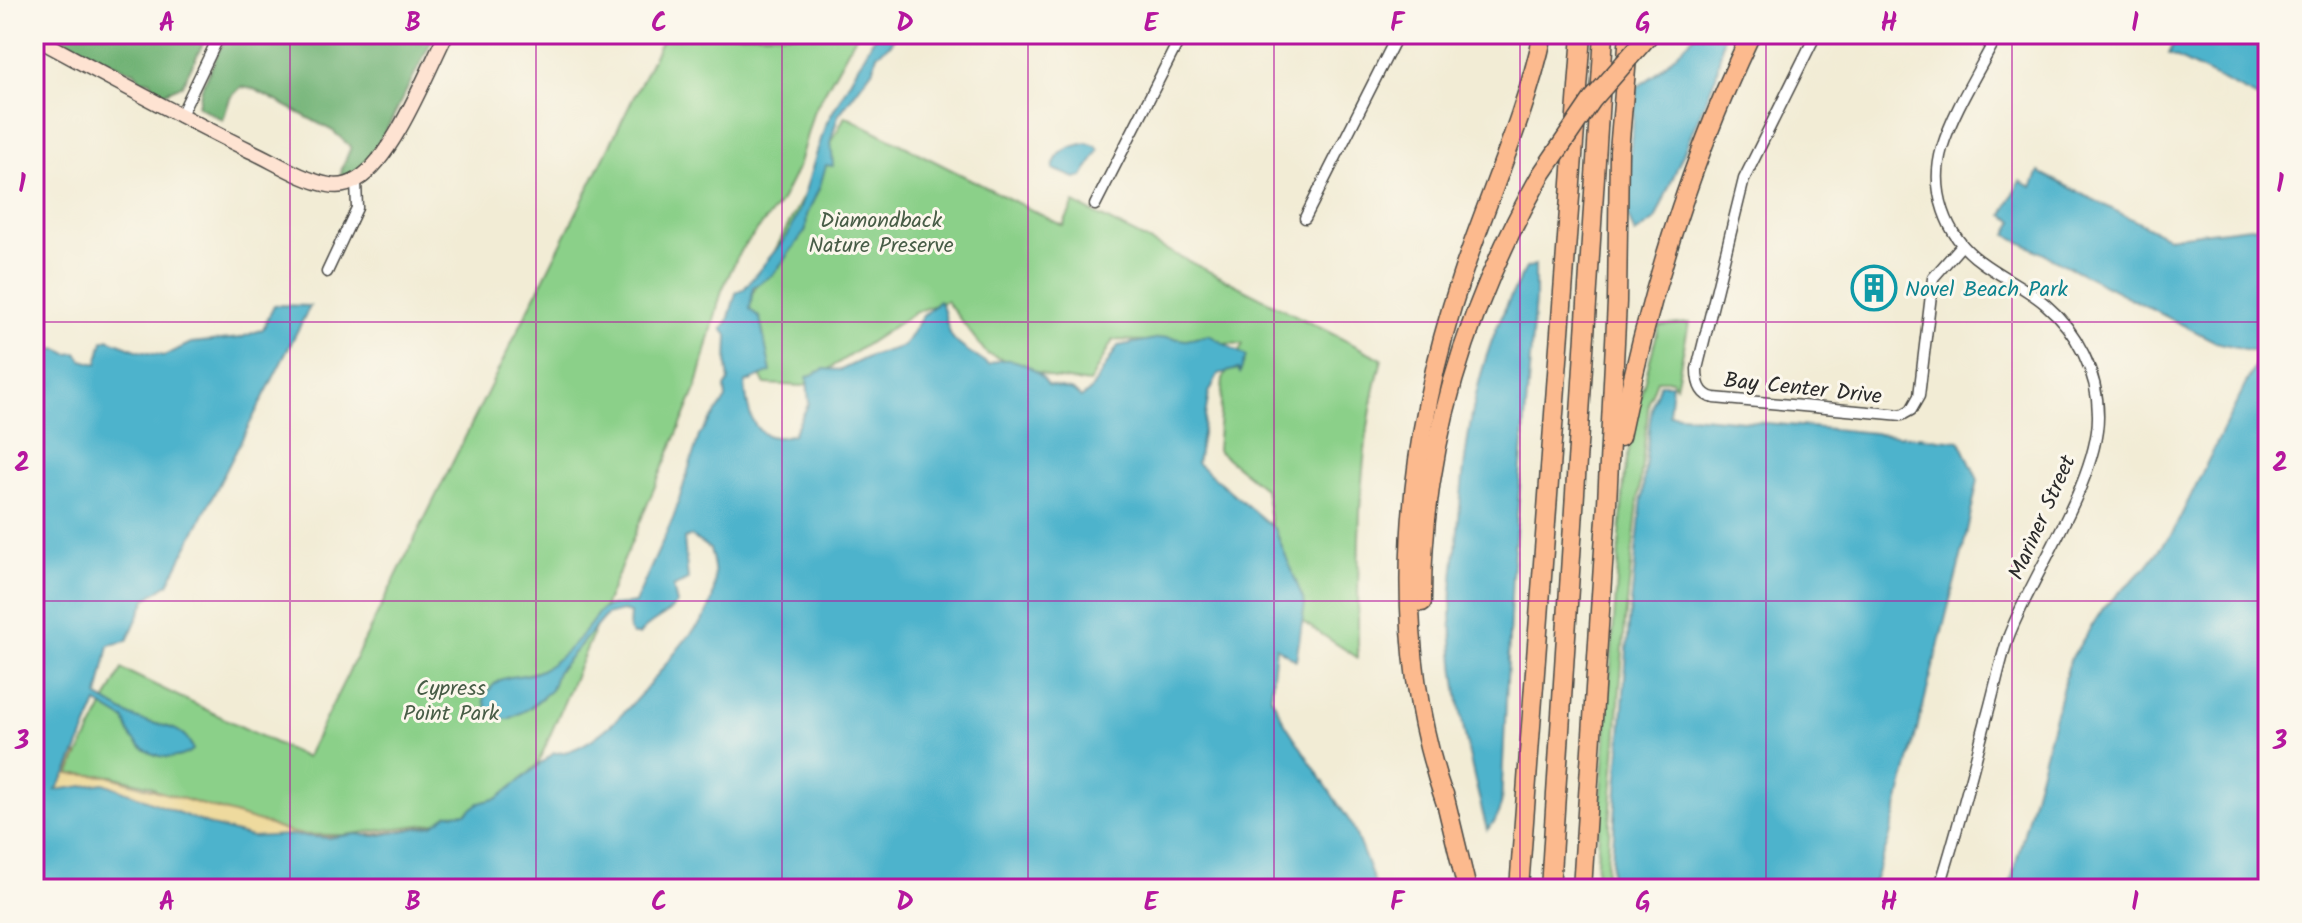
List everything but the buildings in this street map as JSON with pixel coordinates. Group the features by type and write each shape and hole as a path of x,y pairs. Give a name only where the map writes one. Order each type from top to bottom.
{"highway":[{"path":"1467,889 1446,804 1428,749 1414,662 1410,575 1416,482 1433,379 1453,303 1521,109 1543,34"},
{"path":"1519,889 1582,34"},
{"path":"1550,889 1604,34"},
{"path":"1582,889 1607,503 1617,302 1619,151 1629,34"},
{"path":"1446,804 1426,680 1424,549 1432,476 1454,373 1477,305 1514,222 1541,175 1592,100 1650,34"},
{"path":"1607,503 1632,380 1666,254 1699,156 1751,34"}],"street":[{"path":"180,117 220,34"},
{"path":"34,37 180,117 317,182 336,186 356,181 374,166 446,34"},
{"path":"1095,205 1182,34"},
{"path":"1305,218 1398,34"},
{"name":"Bay Center Drive","path":"1816,34 1744,179 1697,369 1697,381 1702,390 1714,398 1902,415 1911,410 1919,396 1933,278 1962,245"},
{"name":"Mariner Street","path":"1939,889 2008,640 2079,488 2098,418 2092,374 2064,322 2029,291 1979,261 1962,245 1941,207 1938,171 1950,128 1998,34"},
{"path":"327,272 357,208 356,181"}],"green space":[{"path":"54,34 208,34 182,85 163,93 150,81 141,80 134,71"},
{"path":"227,34 435,34 357,182 340,182 351,147 333,131 254,89 241,87 230,98 223,120 198,106 202,87"},
{"name":"Cypress Point Park","path":"665,34 857,34 813,113 798,167 780,203 740,251 722,290 696,389 538,764 481,817 344,835 209,834 151,786 112,776 69,774 122,669 306,758"},
{"name":"Diamondback Nature Preserve","path":"845,116 1063,226 1074,203 1382,359 1367,433 1360,507 1358,658 1294,616 1282,590 1265,489 1217,450 1223,379 1243,344 1113,340 1089,383 1053,378 987,354 946,301 916,312 803,386 765,384 746,354 746,306"},
{"path":"1689,323 1676,386 1672,380 1657,380 1649,401 1625,622 1605,889 1595,889 1624,481 1633,425 1659,326"}],"sand":[{"path":"49,754 78,755 69,774 108,776 290,832 313,836 363,835 458,820 461,865 201,846 76,792 47,789 34,761"}],"water":[{"path":"876,34 894,34 892,43 877,54 874,67 838,116 831,140 833,166 826,165 807,215 806,230 773,275 753,287 750,309 760,318 771,372 745,383 748,406 755,425 769,436 793,434 809,403 807,377 824,369 841,370 870,356 904,346 922,317 939,301 952,337 969,352 989,365 1005,360 1022,363 1048,385 1073,391 1081,398 1091,390 1118,346 1166,337 1186,340 1209,335 1246,356 1240,373 1238,369 1218,374 1209,393 1197,463 1275,529 1305,604 1296,660 1276,647 1271,697 1352,825 1377,889 34,889 34,347 77,353 82,360 97,364 103,341 108,339 139,351 164,356 191,343 240,338 263,329 274,305 310,306 168,584 146,599 127,641 109,645 98,697 133,717 176,730 189,741 193,750 178,757 154,754 133,739 125,720 97,703 68,771 56,790 104,783 212,826 252,837 375,836 433,825 448,814 466,813 479,803 498,798 554,753 571,750 607,728 642,693 707,614 714,586 712,557 710,549 691,536 684,539 688,580 673,587 677,603 668,612 639,635 633,635 629,630 630,613 622,611 606,615 557,672 551,690 530,708 509,719 498,719 489,714 484,700 495,683 541,670 569,649 602,610 635,603 674,516 699,436 726,399 725,387 729,381 728,336 722,329 728,321 736,293 744,289 788,235 799,211 825,126"},
{"path":"1696,34 1724,34 1716,76 1655,220 1635,234 1624,206 1637,87 1656,74"},
{"path":"2167,34 2268,34 2268,103 2169,54 2176,39"},
{"path":"1087,143 1099,150 1083,177 1075,178 1053,169 1057,158 1065,150"},
{"path":"2039,172 2167,237 2268,225 2268,889 2009,889 2070,660 2104,607 2146,567 2173,532 2261,353 2216,342 2007,235 2014,221 2003,215 2020,181 2032,187"},
{"path":"1535,265 1535,300 1512,576 1501,805 1495,821 1487,830 1458,696 1452,642 1452,590 1466,450 1478,388 1496,328 1526,268"},
{"path":"1660,384 1672,384 1669,414 1960,441 1978,480 1889,840 1871,889 1610,889 1629,623 1650,421"}],"place":[{"name":"Novel Beach Park","path":"1874,288"}]}
